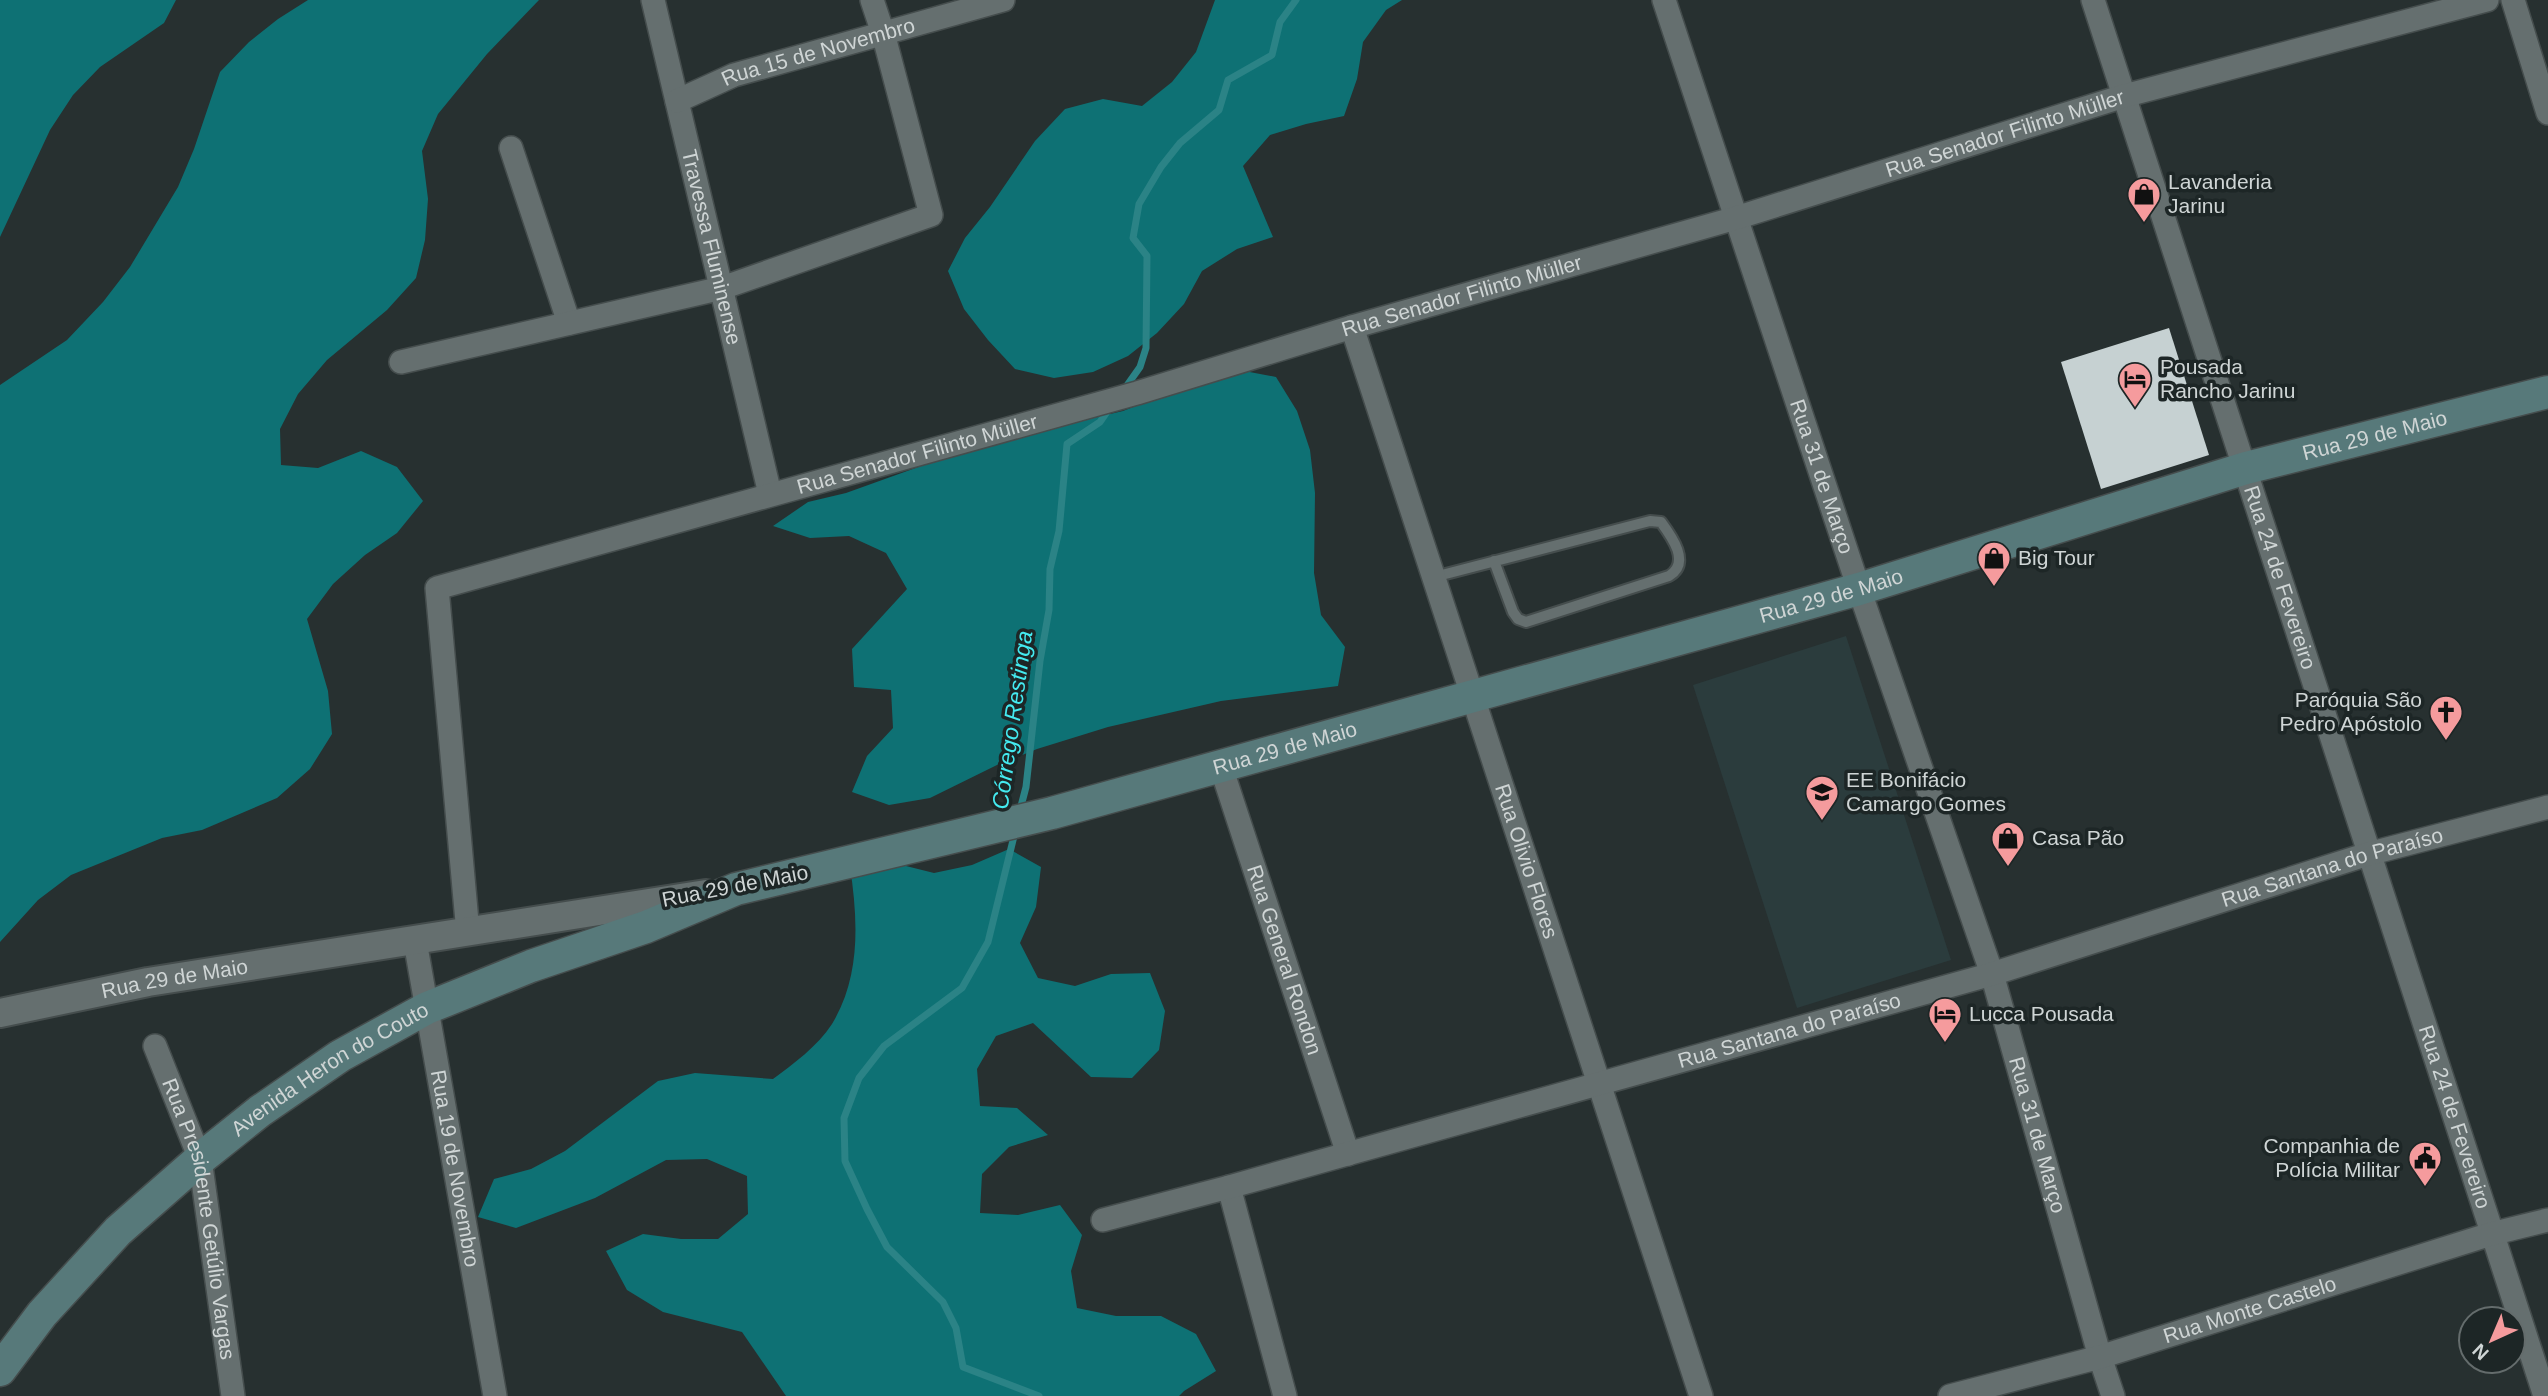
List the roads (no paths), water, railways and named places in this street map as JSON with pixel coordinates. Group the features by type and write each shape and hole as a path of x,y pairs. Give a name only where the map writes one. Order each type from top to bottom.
{"main road":[{"name":"Rua 29 de Maio","path":"736,889 1052,813 1859,589 2246,468 2548,392"},
{"name":"Avenida Heron do Couto","path":"1,1368 42,1314 118,1231 260,1111 340,1056 427,1008 531,966 646,927 736,889"}],"street":[{"name":"Travessa Fluminense","path":"653,0 771,494"},
{"path":"401,362 722,288 931,215 872,0"},
{"name":"Rua 15 de Novembro","path":"677,101 734,75 1003,0"},
{"name":"Rua 31 de Março","path":"1664,0 1859,589 1992,974 2113,1396"},
{"name":"Rua 24 de Fevereiro","path":"2092,0 2545,1396"},
{"name":"Rua Senador Filinto Müller","path":"468,933 437,588 1093,403 1137,393 1352,327 1737,218 2124,96 2487,0"},
{"path":"2513,0 2548,113"},
{"path":"511,148 569,324"},
{"name":"Rua Olivio Flores","path":"1352,327 1701,1396"},
{"name":"Rua General Rondon","path":"1221,766 1348,1154"},
{"name":"Rua Santana do Paraíso","path":"1103,1220 1992,974 2368,854 2548,807"},
{"name":"Rua 29 de Maio","path":"0,1013 149,982 736,889"},
{"name":"Rua 19 de Novembro","path":"415,941 495,1396"},
{"name":"Rua Presidente Getúlio Vargas","path":"155,1046 200,1159 233,1396"},
{"path":"1229,1187 1285,1396"},
{"name":"Rua Monte Castelo","path":"1950,1396 2100,1357 2491,1234 2548,1220"}],"lane":[{"path":"1434,577 1494,561 1650,521 1661,522 1668,531 1675,542 1680,564 1677,571 1669,576 1526,622 1518,619 1513,612 1494,561"}],"waterway":[{"name":"Córrego Restinga","path":"1123,391 1140,367 1146,348 1147,256 1133,238 1139,204 1161,167 1180,143 1219,110 1228,80 1272,55 1280,22 1296,0"},
{"name":"Córrego Restinga","path":"1020,810 1026,787 1040,661 1049,610 1050,569 1059,531 1067,444 1100,422 1111,406"},
{"name":"Córrego Restinga","path":"1015,832 988,942 962,988 884,1046 859,1078 844,1118 845,1161 887,1247 943,1302 956,1328 963,1367 1039,1396"}],"place":[{"name":"Lavanderia Jarinu","path":"2144,224"},
{"name":"Pousada Rancho Jarinu","path":"2135,409"},
{"name":"Big Tour","path":"1994,588"},
{"name":"Paróquia São Pedro Apóstolo","path":"2446,742"},
{"name":"EE Bonifácio Camargo Gomes","path":"1822,822"},
{"name":"Casa Pão","path":"2008,868"},
{"name":"Lucca Pousada","path":"1945,1044"},
{"name":"Companhia de Polícia Militar","path":"2425,1188"}]}
